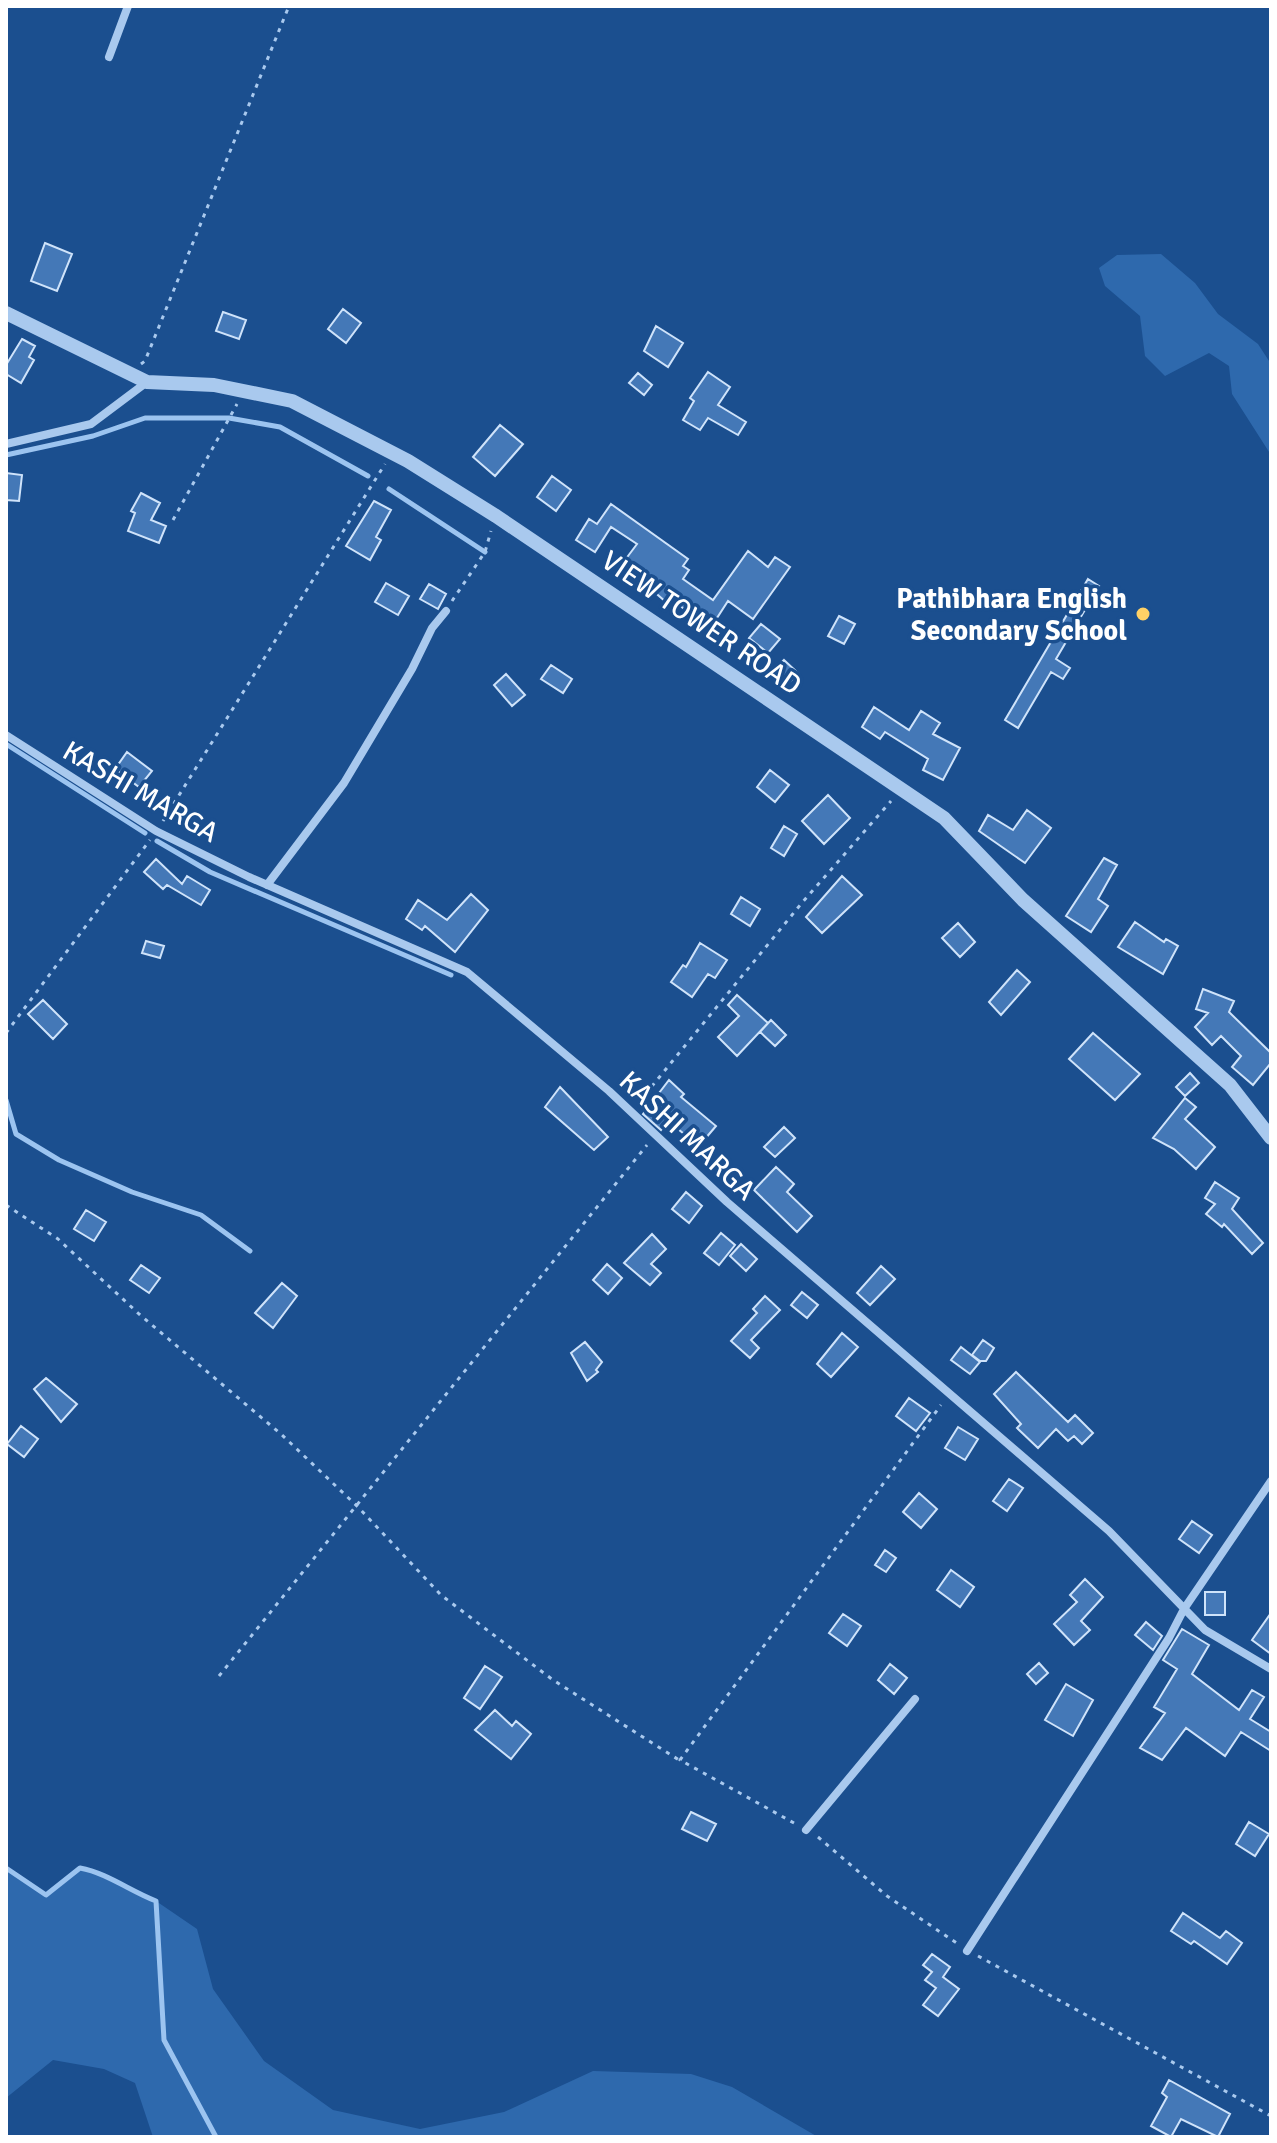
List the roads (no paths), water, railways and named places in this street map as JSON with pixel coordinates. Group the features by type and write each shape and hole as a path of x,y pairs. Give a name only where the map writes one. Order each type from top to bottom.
{"street":[{"path":"109,57 128,6"},
{"name":"VIEW TOWER ROAD","path":"6,313 147,382 244,390 292,401 391,452 496,516 944,818 1023,900 1230,1085 1271,1138"},
{"path":"6,444 91,424 147,382"},
{"path":"267,885 344,783 412,669 432,628 446,611"},
{"name":"KASHI MARGA","path":"6,735 156,831 267,885 467,972 631,1111 818,1282 951,1392 1109,1531 1205,1630 1271,1669"},
{"path":"967,1951 1169,1638 1184,1609 1271,1481"},
{"path":"806,1830 915,1699"}],"waterway":[{"path":"6,455 93,436 145,418 229,418 280,427 368,476"},
{"path":"389,489 485,552"},
{"path":"6,744 145,833"},
{"path":"157,841 210,872 451,975"},
{"path":"6,1100 16,1134 59,1160 132,1192 201,1215 250,1251"},
{"path":"6,1868 46,1895 80,1868 100,1874 156,1901 164,2040 216,2137"}],"place":[{"name":"Pathibhara English Secondary School","path":"1143,614"}]}
